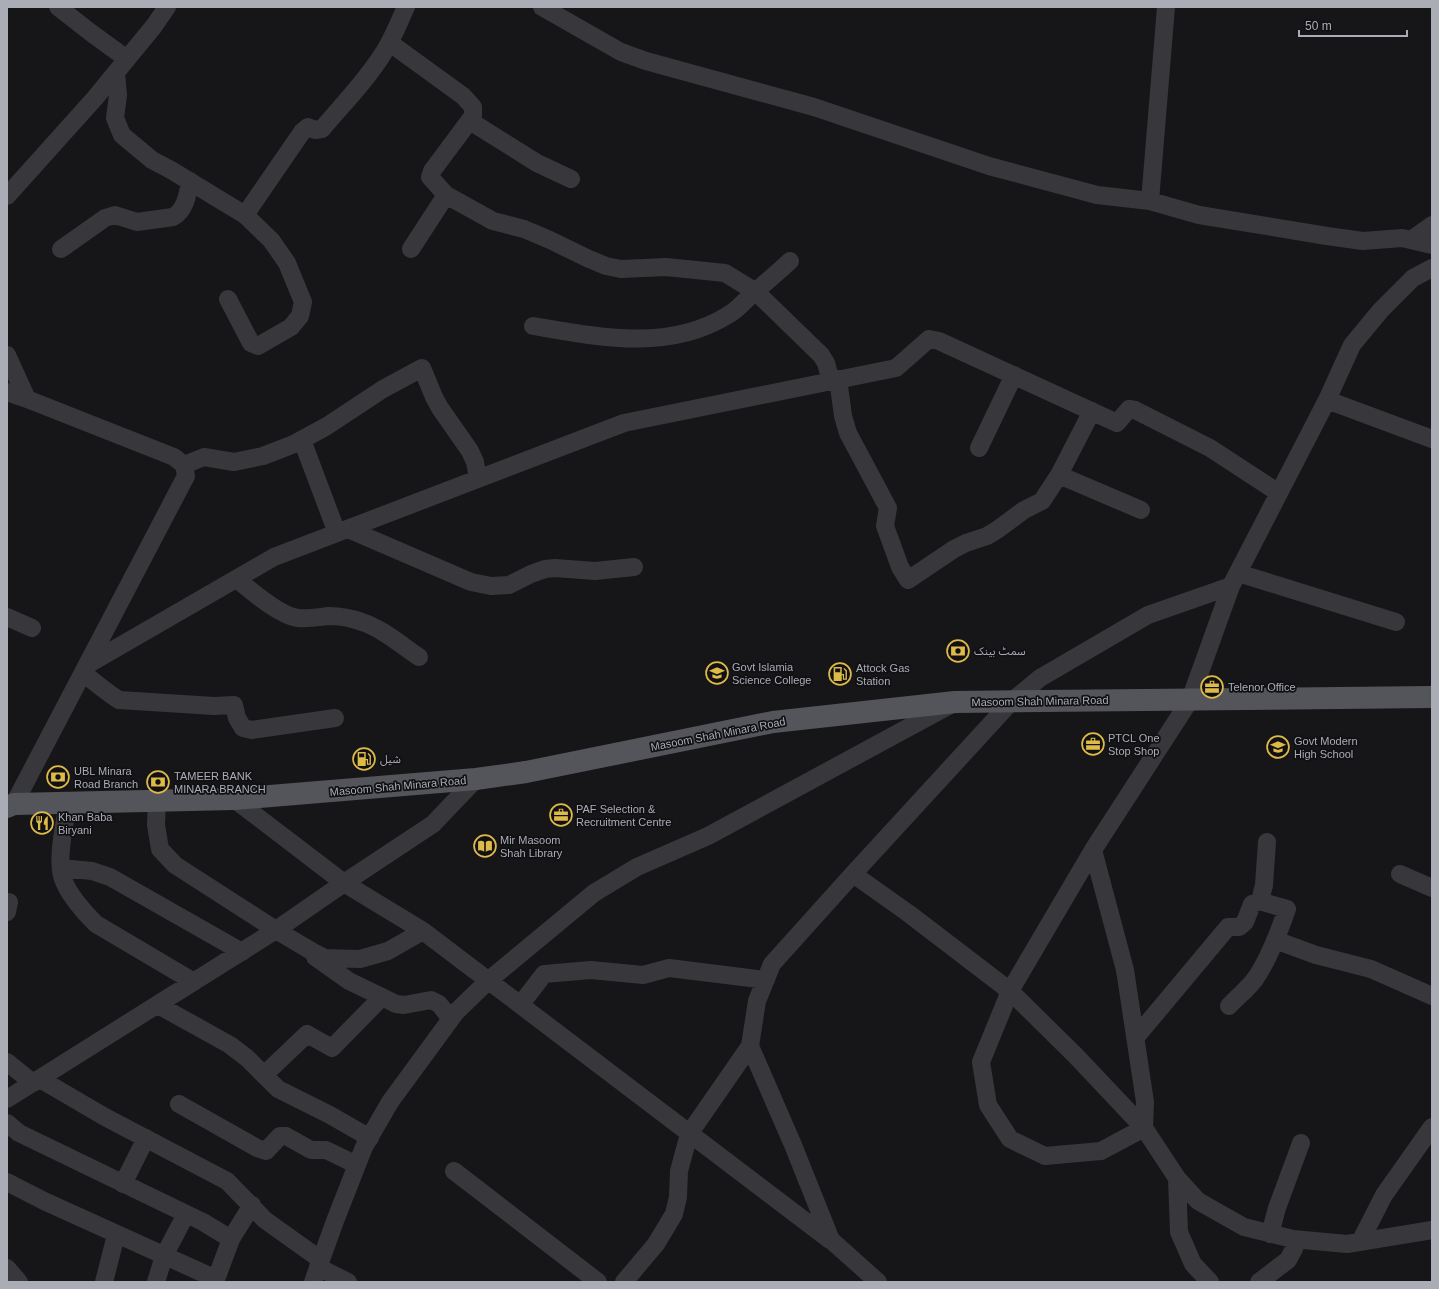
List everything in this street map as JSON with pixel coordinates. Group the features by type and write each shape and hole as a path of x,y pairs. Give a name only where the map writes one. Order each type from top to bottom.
{"main road":[{"name":"Masoom Shah Minara Road","path":"11,805 68,802 234,799 476,779 526,772 773,722 954,702 1432,697"}],"street":[{"path":"58,7 90,32 122,65"},
{"path":"7,196 13,179 122,65 154,26 167,7"},
{"path":"245,215 302,132 308,127 316,130 322,128 370,72 390,43 406,7"},
{"path":"542,7 621,52 646,61 814,107 989,166 1097,195 1150,201 1199,215 1363,241 1402,238 1432,246"},
{"path":"1150,201 1166,7"},
{"path":"390,43 463,96 473,108 473,116 432,171 430,178 446,195 493,221 524,228 606,266 621,269 666,267 725,273 756,292 821,355 835,380 848,432 888,508 885,526 903,575 908,580 954,549 987,536 1024,510 1042,501 1059,475 1092,411"},
{"path":"122,65 115,118 122,135 152,160 190,181 245,215 271,240 287,263 303,302 300,316 291,327 258,346 251,343 228,299"},
{"path":"470,120 537,163 571,179"},
{"path":"61,249 105,218 115,215 137,222 173,217 177,215 186,199 190,181"},
{"path":"410,249 446,195"},
{"path":"1411,240 1432,225"},
{"path":"533,326 625,340 664,337 696,330 730,315 790,261"},
{"path":"1144,1128 1102,1151 1045,1156 1010,1139 988,1105 980,1062 1010,990 1093,850 1190,700 1235,579 1327,400 1352,345 1380,310 1413,278 1432,268"},
{"path":"85,669 274,557 624,423 896,368 929,339 939,341 1117,423 1129,409 1135,410 1210,448 1280,493"},
{"path":"7,355 27,399"},
{"path":"184,465 204,457 234,462 263,456 294,444 327,426 383,389 422,368 434,397 470,451 478,479"},
{"path":"978,448 1014,375"},
{"path":"7,392 174,457 184,465 186,476 85,669 11,805"},
{"path":"1327,400 1432,439"},
{"path":"302,440 342,531 471,582 491,586 509,585 545,569 554,568 596,571 634,567"},
{"path":"1059,475 1141,510"},
{"path":"237,579 256,596 289,616 298,618 329,616 363,622 382,631 419,657"},
{"path":"624,1282 656,1244 674,1214 678,1196 679,1172 689,1134 750,1046 757,1001 772,964 1011,702 1040,678 1148,615 1235,579 1396,622"},
{"path":"7,617 32,628"},
{"path":"85,669 110,695 119,700 214,706 234,705 237,718 243,728 252,730 335,718"},
{"path":"317,1269 364,1147 390,1102 456,1012 489,980 594,894 637,867 708,836 954,702"},
{"path":"7,1099 242,952 433,824 476,779"},
{"path":"234,799 344,883 423,931 489,980 689,1134 831,1240 878,1282"},
{"path":"157,800 156,825 160,848 175,864 276,930 325,958 360,959 388,951 423,931"},
{"path":"68,802 61,868 63,878 70,892 96,924 194,982"},
{"path":"1260,901 1264,885 1267,842"},
{"path":"1093,850 1125,970 1146,1102 1144,1128"},
{"path":"61,868 92,871 110,877 242,952"},
{"path":"853,874 908,913 1010,990 1076,1056 1144,1128 1177,1178 1198,1201 1244,1228 1293,1239 1347,1244 1432,1230"},
{"path":"1400,874 1432,888"},
{"path":"1136,1037 1228,927 1239,927 1245,922 1252,904 1260,901 1287,909 1275,940 1254,981 1229,1006"},
{"path":"1275,940 1316,955 1371,969 1432,996"},
{"path":"313,952 314,956 349,981 396,1004 404,1005 431,1000 439,1004 451,1019"},
{"path":"521,1004 544,974 591,970 643,975 669,968 766,980"},
{"path":"264,1075 307,1034 332,1048 382,997"},
{"path":"158,1005 230,1045 247,1058 278,1089 330,1115 370,1138"},
{"path":"750,1046 793,1145 831,1240"},
{"path":"7,1062 36,1081 227,1181 265,1220 317,1269 348,1282"},
{"path":"179,1104 257,1148 266,1151 280,1136 286,1136 311,1150 326,1150 358,1165"},
{"path":"7,1123 19,1133 203,1222 231,1239"},
{"path":"1360,1242 1384,1195 1432,1127"},
{"path":"122,1184 146,1138"},
{"path":"1270,1234 1277,1208 1301,1143"},
{"path":"454,1171 598,1282"},
{"path":"1177,1178 1179,1232 1193,1264 1210,1282"},
{"path":"7,1182 44,1201 216,1281 231,1239 252,1205"},
{"path":"156,1282 164,1256 186,1214"},
{"path":"104,1282 116,1235"},
{"path":"1259,1282 1288,1260 1294,1249 1293,1239"},
{"path":"7,1268 19,1282"}],"place":[{"name":"سمٹ بینک","path":"958,651"},
{"name":"Govt Islamia Science College","path":"717,673"},
{"name":"Attock Gas Station","path":"840,674"},
{"name":"Telenor Office","path":"1212,687"},
{"name":"PTCL One Stop Shop","path":"1093,744"},
{"name":"Govt Modern High School","path":"1278,747"},
{"name":"شیل","path":"364,759"},
{"name":"UBL Minara Road Branch","path":"58,777"},
{"name":"TAMEER BANK MINARA BRANCH","path":"158,782"},
{"name":"PAF Selection & Recruitment Centre","path":"561,815"},
{"name":"Khan Baba Biryani","path":"42,823"},
{"name":"Mir Masoom Shah Library","path":"485,846"}]}
